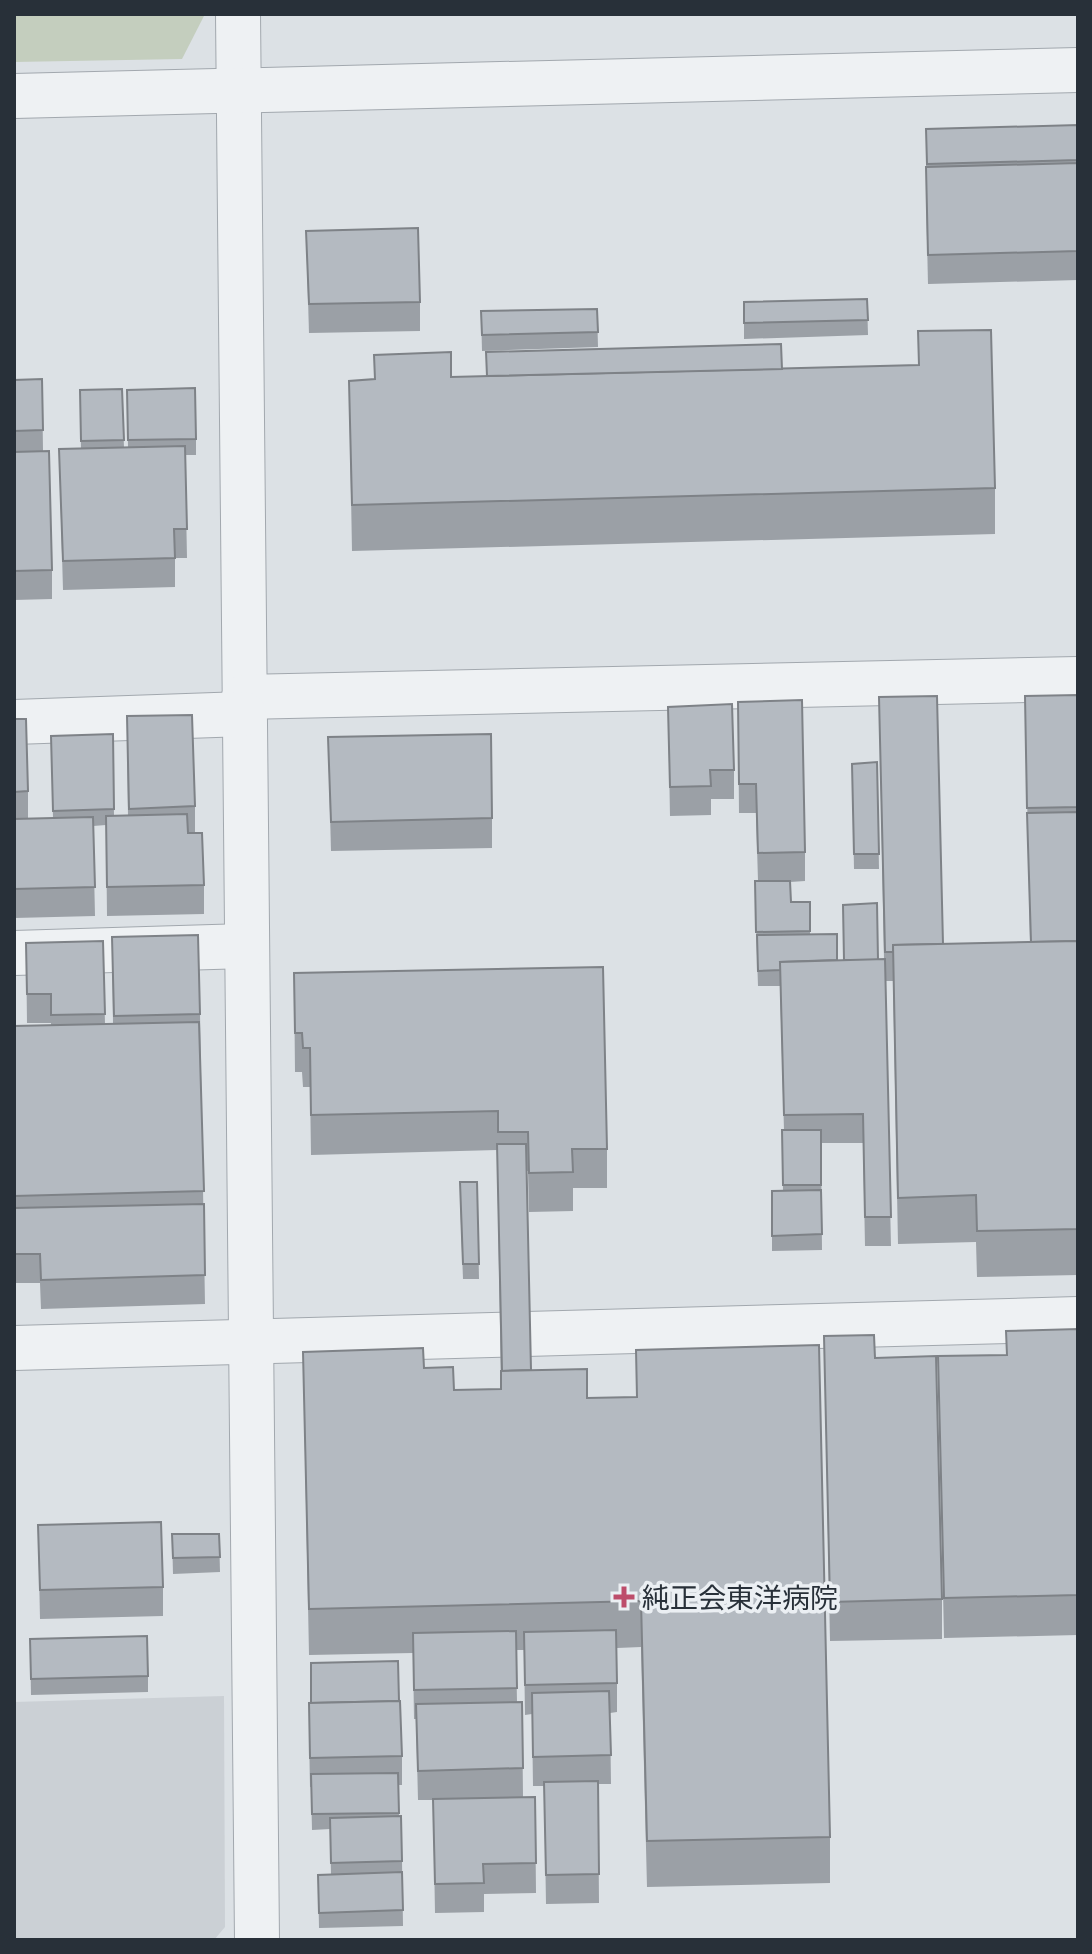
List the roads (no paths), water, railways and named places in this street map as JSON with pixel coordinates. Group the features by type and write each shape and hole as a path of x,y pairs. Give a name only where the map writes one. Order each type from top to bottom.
{"street":[{"path":"238,14 257,1940"},
{"path":"14,96 1078,70"},
{"path":"14,722 244,706 1078,679"},
{"path":"14,953 246,946"},
{"path":"14,1348 1078,1319"}],"place":[{"name":"純正会東洋病院","path":"624,1597"}]}
